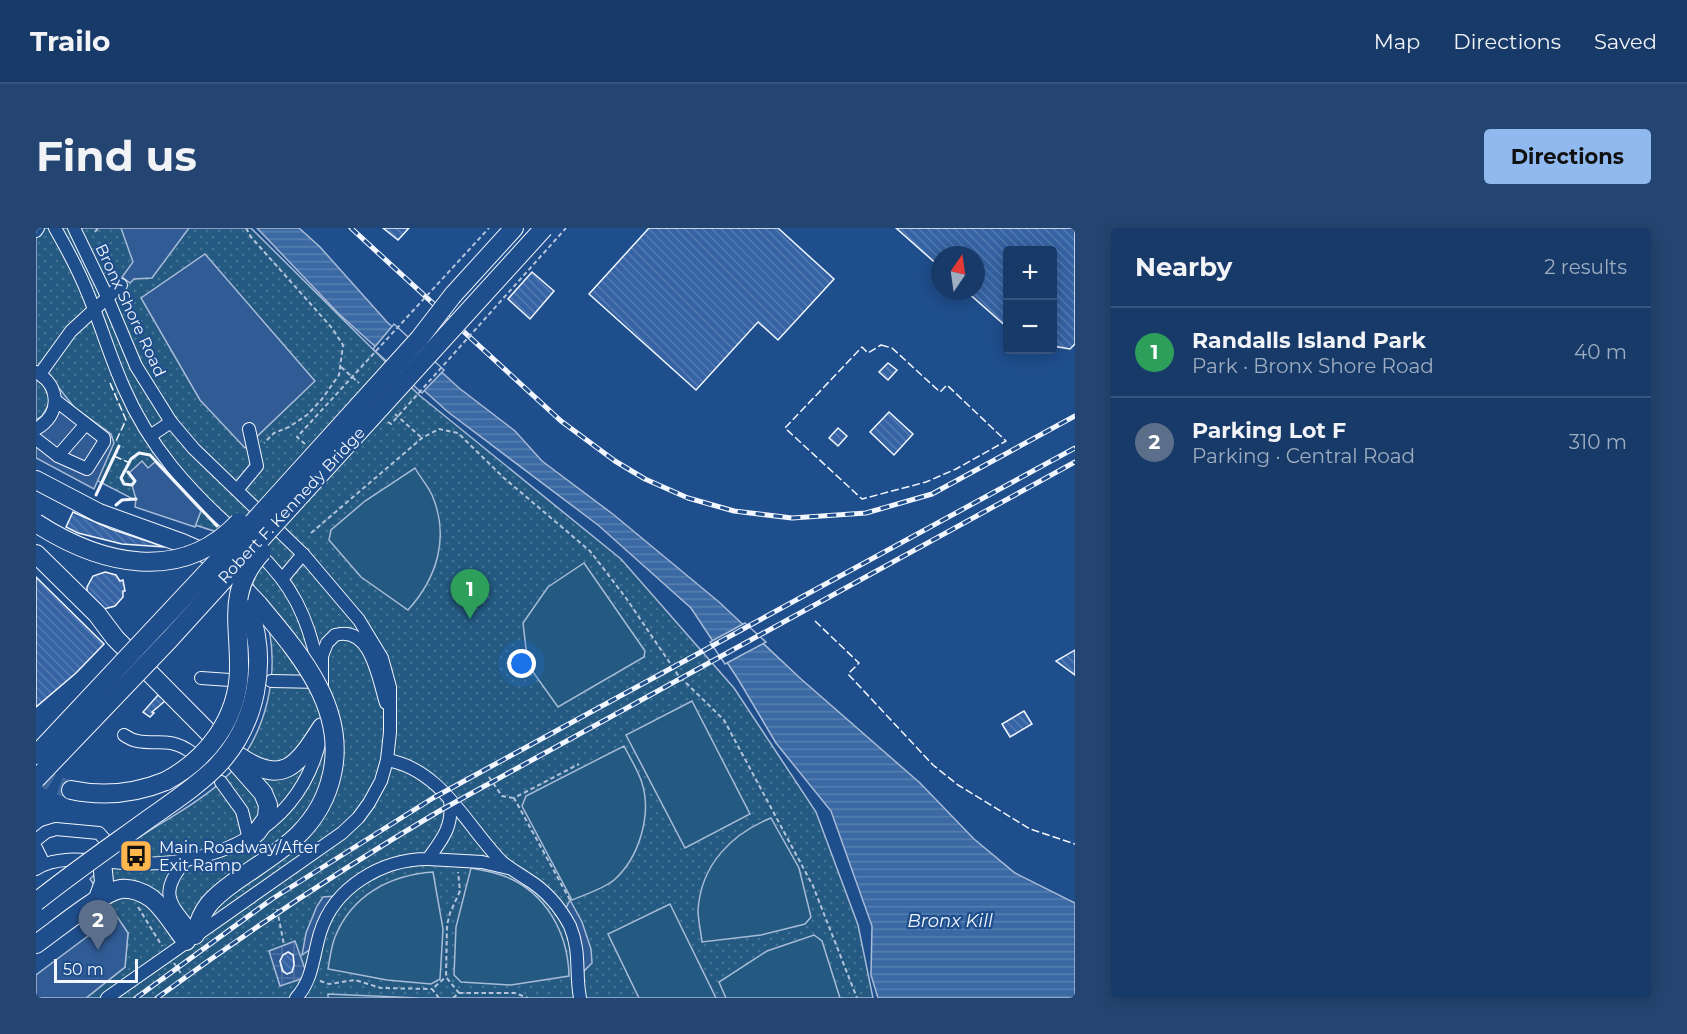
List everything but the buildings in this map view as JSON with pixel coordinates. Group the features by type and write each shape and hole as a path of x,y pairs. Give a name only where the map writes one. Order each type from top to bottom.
{"highway":[{"name":"Robert F. Kennedy Bridge","path":"36,755 228,550 419,339 453,295 514,228"},
{"name":"Robert F. Kennedy Bridge","path":"36,779 141,669 270,526 327,468 544,228"},
{"path":"36,523 77,545 126,559 168,561 206,549 231,531 410,333 453,295"},
{"path":"70,790 111,795 145,789 185,769 216,739 231,711 238,683 236,614 244,576 252,562 277,536 327,468"},
{"path":"36,480 99,513 204,553 223,567 301,660 325,699 333,725 335,745 334,762 327,791 318,810 305,828 216,896 207,906 191,938 142,892 121,889 96,901 36,944"},
{"path":"36,554 98,615 115,638"},
{"path":"36,565 93,621 115,638 219,743 267,799 267,818 257,832 249,838"},
{"path":"36,902 194,786 226,756 242,729 255,692 258,646 254,606"},
{"path":"219,743 254,766 275,771 287,768 301,759 322,727"},
{"path":"96,901 104,882 102,861"}],"street":[{"name":"Bronx Shore Road","path":"55,228 79,273 95,310 124,389 150,436 168,464 191,489 283,578 306,622 322,682"},
{"name":"Bronx Shore Road","path":"74,228 136,366 171,422 194,449 303,554 345,602 376,646 390,687 387,760 375,793 363,812 350,826 107,998"},
{"path":"36,429 50,418 55,400 50,382 38,373 71,331 121,285"},
{"path":"36,439 58,456 87,469 104,442 104,438 55,400"},
{"path":"150,436 171,422"},
{"path":"58,456 85,425"},
{"path":"237,490 257,466 249,429"},
{"path":"283,578 303,554"},
{"path":"36,848 39,866 80,860 156,864 186,860 221,851 249,838 275,819 298,789 314,758 322,727 322,656 327,643 335,635 348,633 363,642 371,656 390,715"},
{"path":"201,678 230,680"},
{"path":"271,681 322,682"},
{"path":"124,735 131,740 142,742 174,742 192,753"},
{"path":"387,760 405,764 419,771 450,800 509,868"},
{"path":"221,782 242,811 249,838"},
{"path":"428,859 447,830 450,800"},
{"path":"36,840 51,830 96,832 102,835 125,863"},
{"path":"296,998 305,986 312,970 323,924 338,900 360,879 381,867 402,860 428,859 482,862 509,868 528,879 549,896 570,926 578,950 580,998"},
{"path":"186,860 171,879 169,893 191,938"}],"path":[{"path":"95,232 98,228"},
{"path":"246,228 251,237 332,328 343,345 339,375 322,399 307,415 289,427 274,433 255,454"},
{"path":"406,320 489,228"},
{"path":"449,359 566,228"},
{"path":"311,533 422,438 439,429 459,432 494,468 597,557 678,675 724,720 813,886 857,998"},
{"path":"489,777 502,796 514,798 579,764"},
{"path":"514,798 570,900"},
{"path":"456,861 460,891 447,925 447,978 459,993"},
{"path":"137,905 182,975"},
{"path":"277,909 284,945"},
{"path":"313,978 329,984 355,980 381,988 432,989 447,978"},
{"path":"432,989 440,998"},
{"path":"453,998 459,993 516,993 528,998"}],"shaded area":[{"path":"36,228 251,228 419,395 621,559 734,688 816,812 858,925 873,998 86,998 125,967 128,933 90,879 112,857 132,842 209,792 237,765 260,724 267,702 272,656 270,633 256,590 223,534 164,515 36,449"},
{"path":"121,228 189,228 152,278 134,279 130,283 122,277 133,262"},
{"path":"205,254 315,381 245,448 200,400 141,298"},
{"path":"59,388 74,407 111,434 114,443 94,489 36,458 36,420 42,416"},
{"path":"142,461 148,468 155,462 201,511 195,527 135,507 136,499 132,485 135,481 129,473"},
{"path":"415,468 432,495 440,526 440,541 438,556 427,584 408,610 361,577 329,540 331,530 365,501"},
{"path":"584,563 645,651 644,657 558,707 528,665 523,623 548,587"},
{"path":"692,701 750,814 685,848 626,735"},
{"path":"624,746 638,773 645,795 641,835 630,860 614,880 600,889 572,900 522,806 526,796"},
{"path":"771,818 799,868 811,917 805,924 761,935 702,942 698,918 700,894 712,865 731,842"},
{"path":"471,868 488,871 519,883 543,903 552,916 564,944 569,976 511,985 461,982 454,975 456,927"},
{"path":"433,872 443,929 440,979 431,984 387,980 328,969 335,937 342,922 362,899 388,883 417,874"},
{"path":"335,896 312,948 302,955 306,933 317,906 323,897"},
{"path":"570,900 582,922 591,949 592,963 583,972 565,910"},
{"path":"670,904 716,998 639,998 608,934"},
{"path":"116,915 128,933 125,967 86,998 36,998 36,975"},
{"path":"814,935 822,941 840,998 726,998 719,982 767,951"},
{"path":"295,941 306,972 304,978 280,986 269,951","holes":["288,952 293,955 292,972 287,974 282,971 280,961"]},
{"path":"328,994 418,998 328,998"}],"water":[{"name":"Bronx Kill","path":"257,228 299,228 320,247 387,322 459,388 515,431 542,461 614,515 719,602 801,679 920,783 974,839 1015,873 1075,903 1075,998 878,998 871,975 872,926 831,811 776,743 738,679 691,608 598,525 448,412 339,314"}],"pier":[{"path":"394,324 444,370 422,393 373,349"},
{"path":"745,623 766,642 725,664 710,642"}],"tunnel":[{"path":"36,773 54,784 71,790"}],"railway":[{"path":"351,228 561,421 615,461 645,479 688,498 734,511 792,518 866,513 932,494 1075,416"},
{"path":"136,998 272,899 433,798 1075,448"},
{"path":"157,998 297,900 441,810 1075,462"}],"fence":[{"path":"881,345 892,348 940,392 947,385 1006,441 956,469 926,482 862,499 785,428 862,347 868,353 881,345"},
{"path":"110,383 126,420 115,443"},
{"path":"114,456 130,463"},
{"path":"815,621 859,663 848,674 933,765 958,785 1030,829 1075,844"}],"wall":[{"path":"96,495 119,446"},
{"path":"128,472 135,481 132,485 124,484 121,478 131,459 139,453 150,455 217,526"},
{"path":"116,505 122,500 136,499"}],"place":[{"name":"Randalls Island Park","path":"470,619"},
{"name":"Main Roadway/After Exit Ramp","path":"136,856"},
{"name":"Parking Lot F","path":"98,950"}]}
